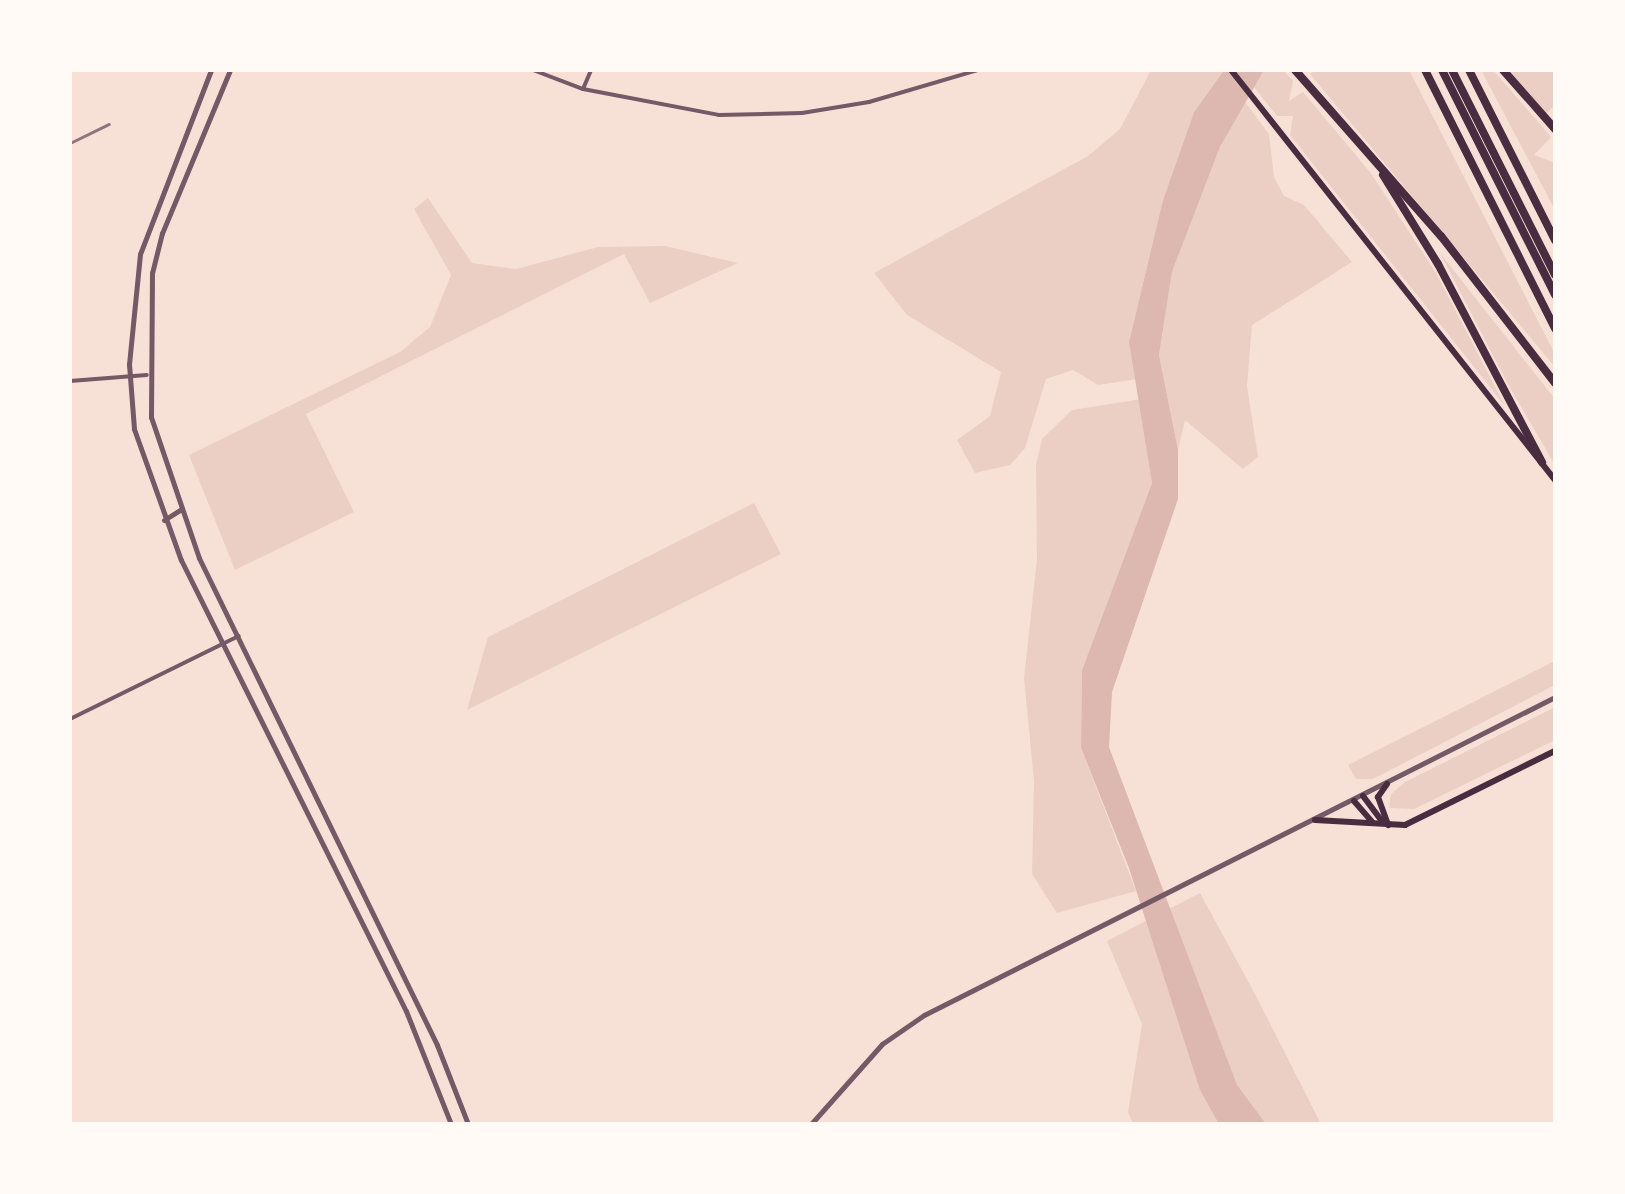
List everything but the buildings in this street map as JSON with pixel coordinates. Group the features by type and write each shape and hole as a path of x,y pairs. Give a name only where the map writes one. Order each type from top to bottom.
{"highway":[{"path":"1425,70 1555,329"},
{"path":"1442,70 1555,295"},
{"path":"1452,70 1555,275"},
{"path":"1468,70 1555,240"},
{"path":"1503,70 1555,130"},
{"path":"1298,73 1441,236 1555,383"},
{"path":"1381,171 1438,264 1542,462"}],"main road":[{"path":"1231,70 1555,480"},
{"path":"1315,820 1405,824 1555,751"},
{"path":"1387,784 1378,797 1388,826"},
{"path":"1363,796 1388,826"},
{"path":"1354,801 1368,822 1388,826"}],"street":[{"path":"211,70 147,229 134,295 129,375 134,429 164,520 381,959 450,1124"},
{"path":"230,70 162,233 148,298 150,417 180,510 392,953 468,1124"},
{"path":"533,70 583,90 719,115 802,113 978,70"},
{"path":"583,90 590,70"},
{"path":"200,97 216,102"},
{"path":"147,229 162,233"},
{"path":"70,381 147,375"},
{"path":"164,520 180,510"},
{"path":"70,720 240,636"},
{"path":"811,1124 882,1044 924,1014 1555,697"},
{"path":"298,790 310,784"},
{"path":"320,834 331,829"},
{"path":"381,959 392,953"}],"shaded area":[{"path":"1151,70 1223,71 1194,112 1163,200 1130,338 1137,379 1098,385 1073,370 1046,379 1025,448 1010,465 975,473 957,440 990,416 1001,372 907,315 874,273 1088,156 1120,129"},
{"path":"1224,70 1264,70 1220,147 1172,272 1159,355 1178,450 1178,499 1112,692 1109,747 1237,1085 1266,1124 1219,1124 1200,1090 1129,868 1081,748 1082,670 1152,483 1129,342 1163,200 1194,112"},
{"path":"1264,70 1283,70 1293,81 1289,101 1303,92 1370,172 1436,273 1505,406 1290,135 1293,116 1277,116 1254,87"},
{"path":"1315,70 1409,70 1555,354 1555,367 1310,74"},
{"path":"1481,70 1493,70 1551,137 1534,155 1555,163 1555,210"},
{"path":"1509,70 1555,70 1555,105 1545,115"},
{"path":"1245,102 1269,134 1274,177 1284,196 1304,205 1352,262 1252,325 1247,386 1258,457 1243,469 1185,420 1178,450 1159,355 1172,272 1220,147"},
{"path":"428,198 472,263 516,269 598,247 665,246 738,263 650,303 624,254 306,414 354,512 235,570 189,455 400,352 430,327 451,275 414,209"},
{"path":"1440,253 1555,399 1555,465 1509,386"},
{"path":"1142,399 1152,483 1082,670 1081,748 1136,891 1057,913 1032,874 1034,781 1024,678 1037,559 1036,465 1042,439 1072,410"},
{"path":"754,503 781,554 467,710 488,637"},
{"path":"1555,661 1555,685 1373,779 1356,779 1348,765"},
{"path":"1555,707 1555,740 1414,809 1389,808 1391,794 1405,782"},
{"path":"1200,893 1321,1124 1133,1124 1128,1112 1142,1024 1107,941"}],"railway":[{"path":"70,143 109,124"}]}
